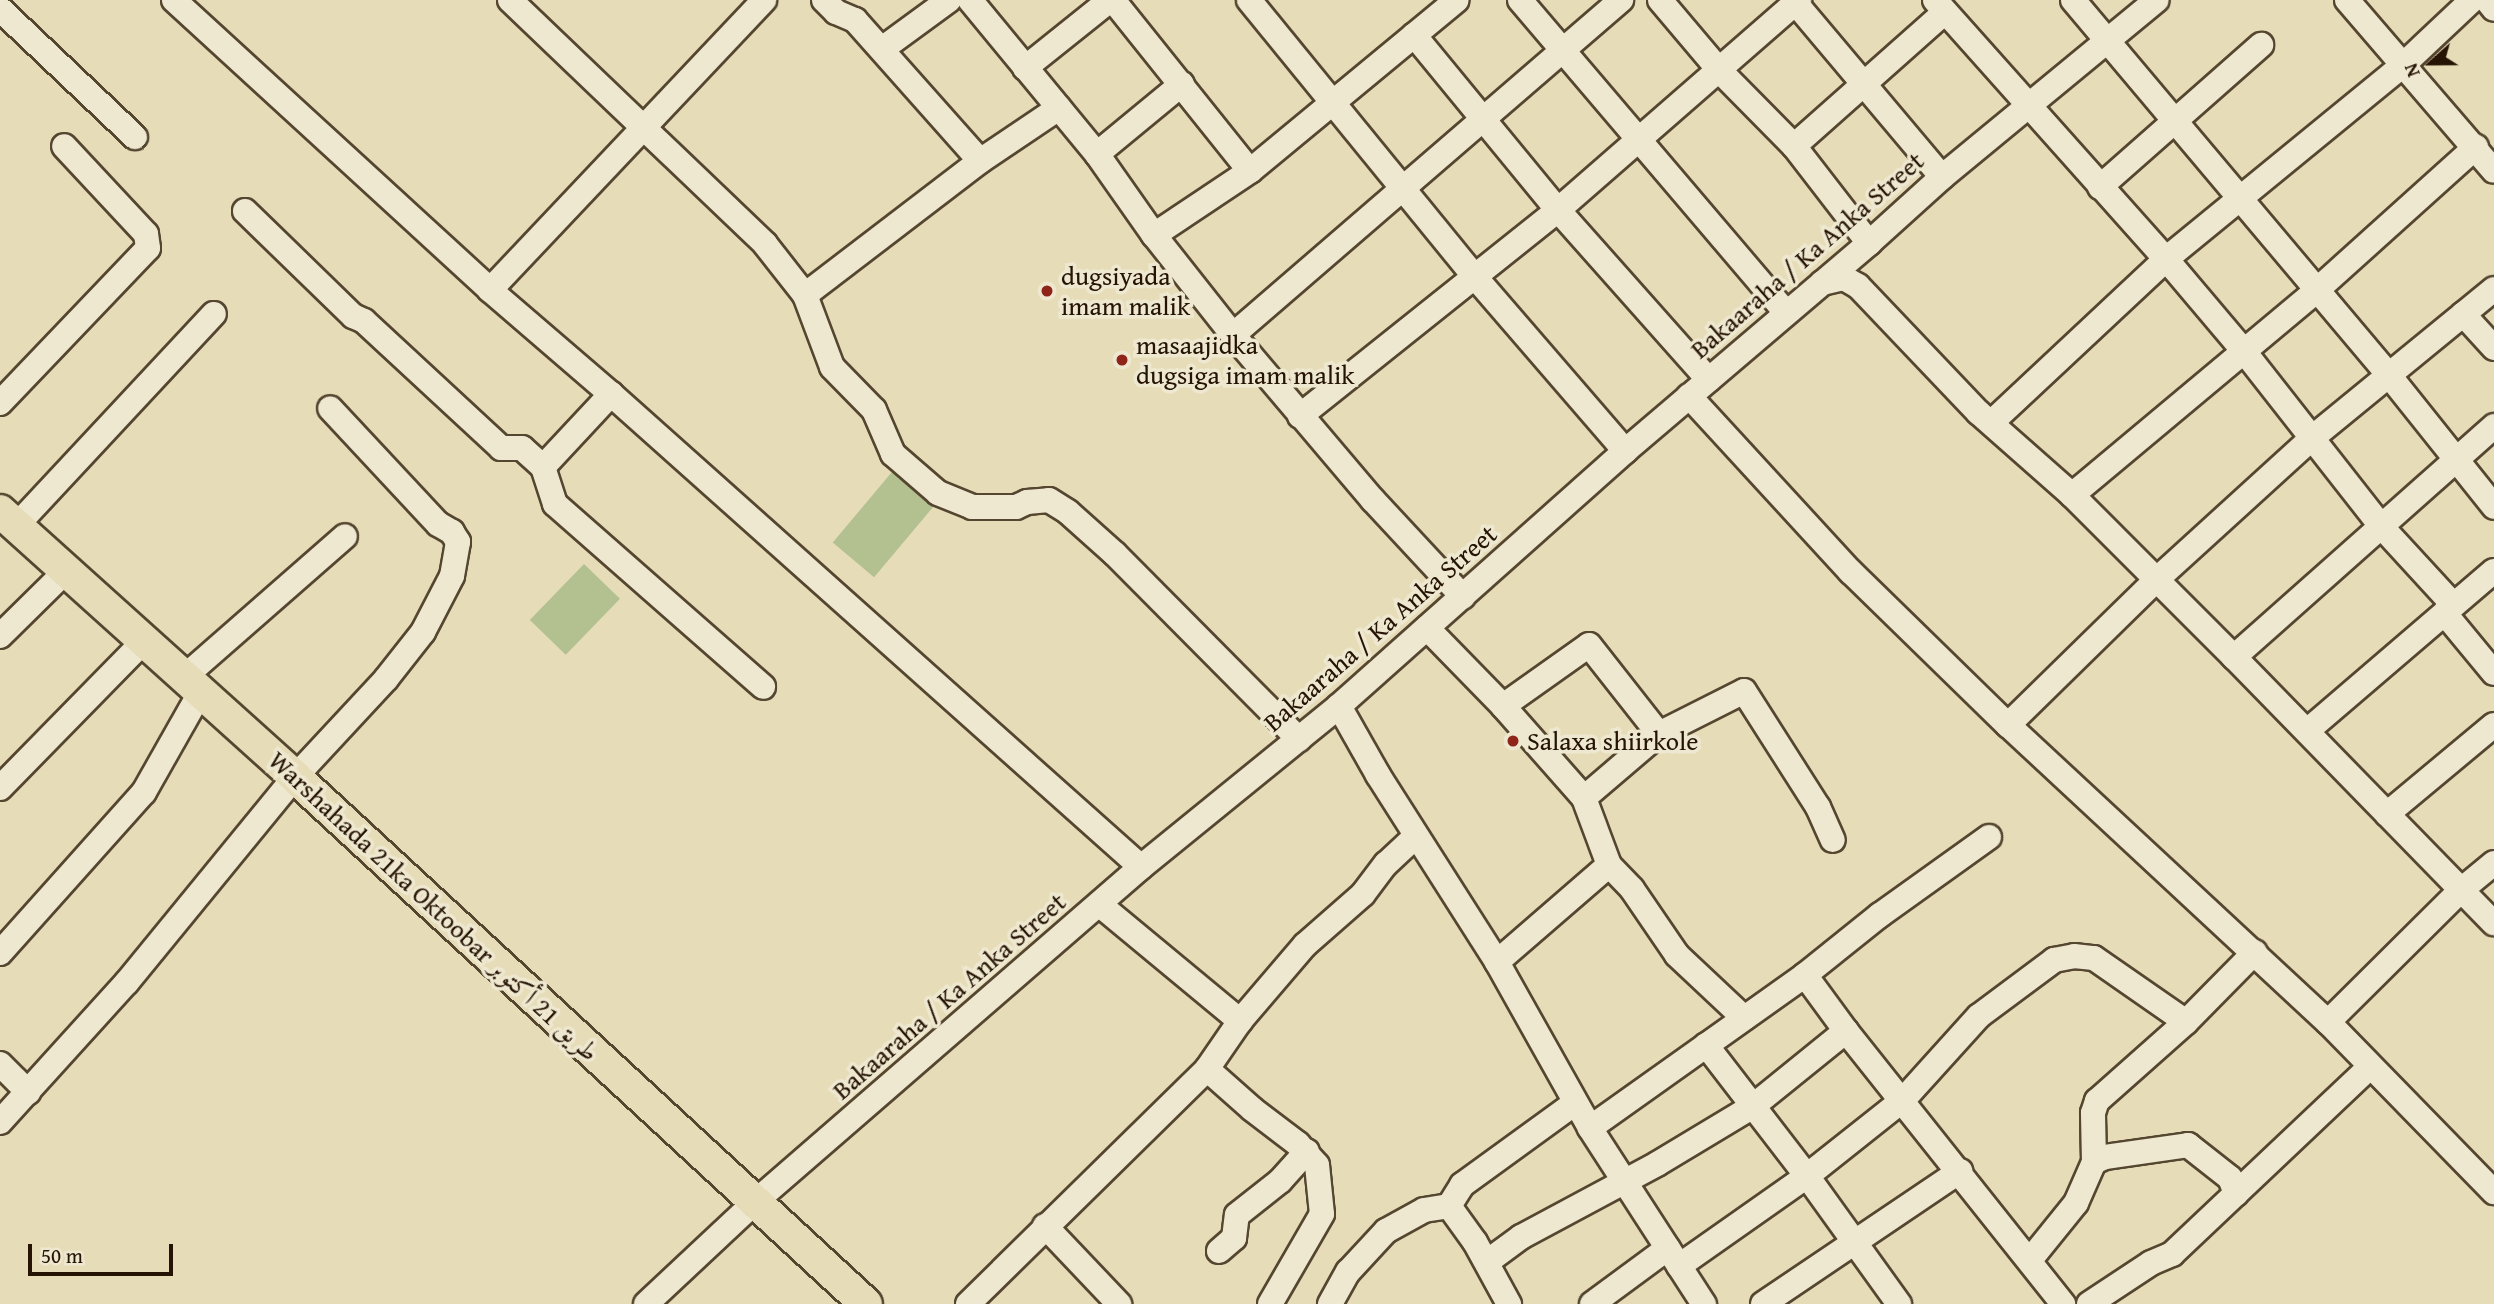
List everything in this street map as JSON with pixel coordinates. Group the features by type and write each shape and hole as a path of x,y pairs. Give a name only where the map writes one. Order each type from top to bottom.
{"main road":[{"name":"Warshahada 21ka Oktoobar طريق 21 أكتوبر","path":"8,518 295,777 866,1304"}],"street":[{"path":"174,0 490,290 611,394 1141,867"},
{"path":"510,0 765,244 805,295 832,368 874,410 893,454 938,493 972,507 1016,507 1027,502 1049,500 1068,512 1115,554 1299,739"},
{"path":"490,290 643,125 764,0"},
{"path":"824,0 836,12 855,20 980,161"},
{"path":"882,49 949,0"},
{"path":"970,0 1097,154 1154,236 1233,335 1300,416 1462,597"},
{"path":"1025,68 1111,0 1182,84 1250,172"},
{"path":"1249,0 1475,277 1625,451"},
{"path":"1154,236 1250,172 1457,0"},
{"path":"1520,0 1786,313"},
{"path":"1233,335 1621,0"},
{"path":"1660,0 1720,71 1794,146 1869,243"},
{"path":"2073,0 2175,118 2240,200 2457,457 2494,507"},
{"name":"Bakaaraha / Ka Anka Street","path":"646,1304 755,1202 1141,867 1339,706 1625,451 1869,243 1942,177 2157,0"},
{"path":"2347,0 2494,171"},
{"path":"1992,422 2166,259 2402,66 2472,0"},
{"path":"2487,0 2494,9"},
{"path":"1300,416 1558,210 1720,71 1796,1 1942,177"},
{"path":"1794,146 1865,83 1940,6 2166,259 2243,350 2380,525 2449,600 2446,615"},
{"path":"0,9 135,137"},
{"path":"1414,35 1558,210 1709,380"},
{"path":"2100,187 2175,118 2262,45"},
{"path":"1097,154 1182,84"},
{"path":"805,295 980,161 1059,108"},
{"path":"0,403 148,248 146,234 64,146"},
{"path":"2072,495 2317,290 2476,147"},
{"path":"245,211 354,316 364,321 501,448 522,448 543,467 555,504 763,688"},
{"path":"1822,283 1844,278 1858,286 1915,348 2072,495 2155,581 2234,657 2494,923"},
{"path":"2008,725 2155,581 2312,438 2494,289"},
{"path":"8,518 214,313"},
{"path":"2463,314 2494,348"},
{"path":"543,467 611,394"},
{"path":"1689,396 1850,572 2008,725 2328,1022 2494,1192"},
{"path":"0,1122 127,982 295,777 351,719 423,632 452,576 458,542 452,532 438,524 330,408"},
{"path":"2234,657 2494,426"},
{"path":"0,953 144,792 192,686 345,536"},
{"path":"0,636 66,571"},
{"path":"2307,731 2446,615 2494,571"},
{"path":"2446,615 2494,673"},
{"path":"1427,628 1503,706 1584,798 1609,865 1632,889 1677,955 1744,1018"},
{"path":"0,788 144,641"},
{"path":"1503,706 1589,645 1659,734"},
{"path":"1584,798 1659,734 1744,691 1818,807 1833,839"},
{"path":"1339,706 1416,836 1497,962 1590,1128 1704,1304"},
{"path":"2387,814 2494,726"},
{"path":"968,1304 1207,1069 1240,1021 1305,945 1363,894 1386,864 1416,836"},
{"path":"1590,1128 1805,975 1880,915 1989,837"},
{"path":"2328,1022 2460,891 2494,863"},
{"path":"1497,962 1609,865"},
{"path":"1100,905 1240,1021"},
{"path":"2030,1260 2076,1203 2094,1162 2093,1113 2097,1101 2186,1022 2255,952"},
{"path":"1592,1304 1807,1176 1903,1100 1979,1016 2054,960 2064,957 2094,958 2186,1022"},
{"path":"1805,975 1846,1031 1960,1171 2063,1304"},
{"path":"1487,1262 1521,1237 1752,1107 1846,1031"},
{"path":"1706,1045 1807,1176 1899,1304"},
{"path":"0,1064 28,1092"},
{"path":"2089,1304 2151,1263 2172,1254 2370,1067"},
{"path":"1207,1069 1307,1151 1317,1165 1321,1214 1270,1304"},
{"path":"1330,1304 1348,1272 1386,1231 1424,1210 1449,1206 1462,1185 1576,1103"},
{"path":"2094,1162 2188,1145 2230,1178 2236,1194"},
{"path":"1220,1251 1234,1238 1237,1215 1280,1181 1307,1151"},
{"path":"1763,1304 1960,1171"},
{"path":"1449,1206 1487,1262 1509,1304"},
{"path":"1045,1226 1119,1304"}],"green space":[{"path":"897,466 938,501 874,577 833,543"},
{"path":"584,564 620,599 566,655 530,620"}],"place":[{"name":"dugsiyada imam malik","path":"1047,291"},
{"name":"masaajidka dugsiga imam malik","path":"1122,360"},
{"name":"Salaxa shiirkole","path":"1513,741"}]}
